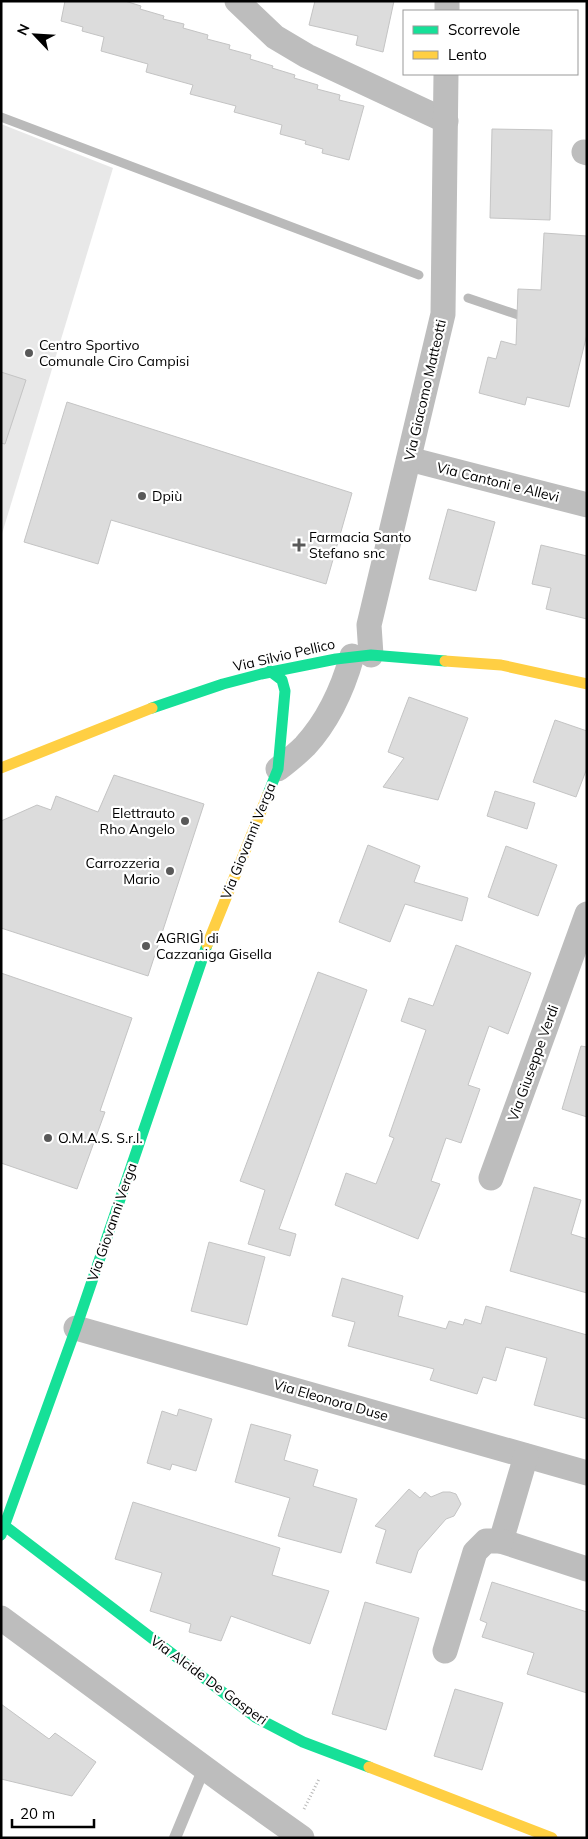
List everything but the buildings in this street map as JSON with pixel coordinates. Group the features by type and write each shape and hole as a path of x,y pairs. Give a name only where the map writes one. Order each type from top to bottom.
{"street":[{"path":"236,1 275,37 307,56 446,121"},
{"name":"Via Giacomo Matteotti","path":"362,655 443,314 446,75"},
{"name":"Via Cantoni e Allevi","path":"409,459 587,505"},
{"name":"Via Silvio Pellico","path":"1,768 182,697 270,671 362,655 501,665 587,684"},
{"name":"Via Giovanni Verga","path":"278,769 305,746 326,718 345,679 362,655"},
{"name":"Via Giovanni Verga","path":"2,1528 76,1328 215,923 278,769 285,691 282,680 270,671"},
{"name":"Via Giuseppe Verdi","path":"491,1178 581,950 587,914"},
{"name":"Via Eleonora Duse","path":"76,1328 587,1473"},
{"path":"501,1541 526,1456"},
{"name":"Via Alcide De Gasperi","path":"2,1528 254,1717 303,1742 332,1754 552,1838"},
{"path":"445,1651 475,1552 486,1541 501,1541 587,1569"},
{"path":"1,1618 204,1768 297,1834"}],"lane":[{"path":"176,1838 204,1768"}],"path":[{"path":"297,1834 332,1754"}],"shaded area":[{"name":"Centro Sportivo Comunale Ciro Campisi","path":"1,124 113,168 1,537"}],"waterway":[{"path":"1,117 419,275"},
{"path":"468,298 527,318"}],"traffic: fast":[{"path":"152,708 223,684 261,674 336,659 371,655 445,661"},
{"path":"268,794 278,769 285,691 282,680 270,671"},
{"path":"1,1535 76,1328 207,945"},
{"path":"1,1523 255,1717 303,1742 369,1767"}],"traffic: slow":[{"path":"445,661 501,665 587,684"},
{"path":"1,768 152,708"},
{"path":"207,945 268,794"},
{"path":"369,1767 552,1838"}],"place":[{"name":"Centro Sportivo Comunale Ciro Campisi","path":"29,353"},
{"name":"Dpiù","path":"142,496"},
{"name":"Farmacia Santo Stefano snc","path":"299,545"},
{"name":"Elettrauto Rho Angelo","path":"185,821"},
{"name":"Carrozzeria Mario","path":"170,871"},
{"name":"AGRIGÌ di Cazzaniga Gisella","path":"146,946"},
{"name":"O.M.A.S. S.r.l.","path":"48,1138"}]}
